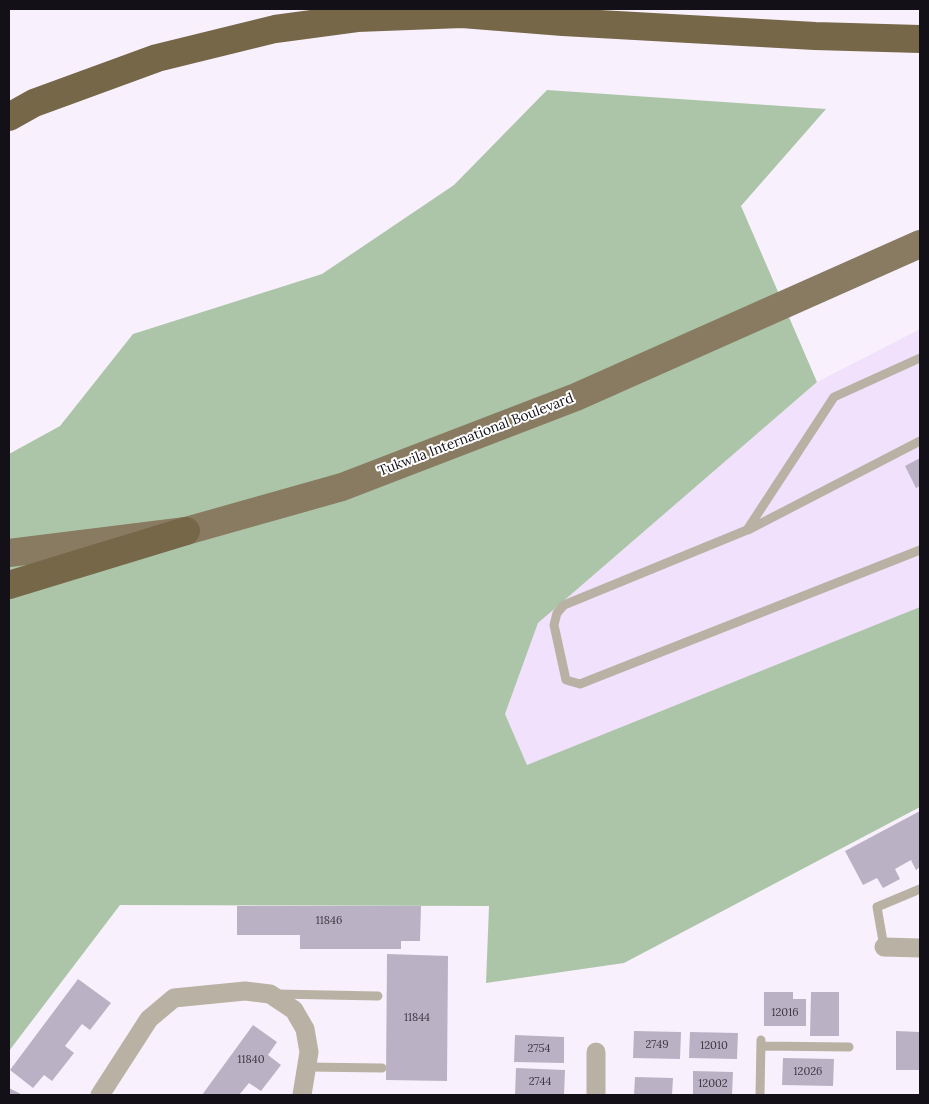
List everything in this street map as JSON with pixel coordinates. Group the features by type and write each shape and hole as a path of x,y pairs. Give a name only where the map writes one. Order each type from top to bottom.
{"highway":[{"path":"9,117 34,103 157,58 275,29 357,18 462,14 806,36 920,39"},
{"path":"9,585 186,530"}],"main road":[{"name":"Tukwila International Boulevard","path":"9,553 186,530 342,487 576,397 920,244"}],"street":[{"path":"884,947 920,948"},
{"path":"100,1095 149,1019 174,998 245,991 270,994 294,1010 305,1029 309,1052 302,1095"},
{"path":"596,1052 596,1095"}],"lane":[{"path":"748,530 834,398 920,358"},
{"path":"920,441 748,530 564,605 557,613 554,625 566,680 580,684 920,550"},
{"path":"884,947 876,907 920,889"},
{"path":"270,994 378,996"},
{"path":"760,1095 761,1043 849,1047"},
{"path":"306,1067 382,1068"}],"shaded area":[{"path":"920,329 920,607 527,766 505,714 538,623 817,382"}],"green space":[{"path":"547,90 826,109 741,206 817,382 538,623 505,714 527,765 920,607 920,807 624,963 486,983 489,906 120,905 9,1051 9,454 60,426 133,334 322,274 454,185"}],"building":[{"path":"920,458 920,486 916,488 905,466"},
{"path":"920,811 920,867 916,870 911,860 895,869 900,879 883,888 877,878 863,885 845,851"},
{"path":"237,906 421,906 420,941 401,941 401,949 300,949 300,935 237,935"},
{"path":"387,954 448,956 447,1081 386,1080"},
{"path":"78,979 111,1003 90,1030 82,1024 65,1046 74,1053 52,1081 44,1075 33,1088 10,1070"},
{"path":"764,992 793,992 793,999 806,999 806,1026 764,1026"},
{"path":"811,992 839,992 839,1036 810,1036"},
{"path":"253,1025 277,1042 268,1055 281,1065 261,1091 249,1083 239,1095 202,1095"},
{"path":"634,1031 681,1032 680,1059 633,1058"},
{"path":"896,1031 920,1032 920,1070 896,1070"},
{"path":"690,1032 738,1033 737,1059 689,1058"},
{"path":"515,1035 564,1037 564,1063 514,1062"},
{"path":"783,1058 834,1059 833,1086 782,1085"},
{"path":"516,1068 565,1070 564,1095 515,1095"},
{"path":"693,1071 733,1072 732,1095 693,1095"},
{"path":"635,1077 673,1078 672,1095 634,1095"},
{"path":"9,1088 23,1095 9,1095"}]}
